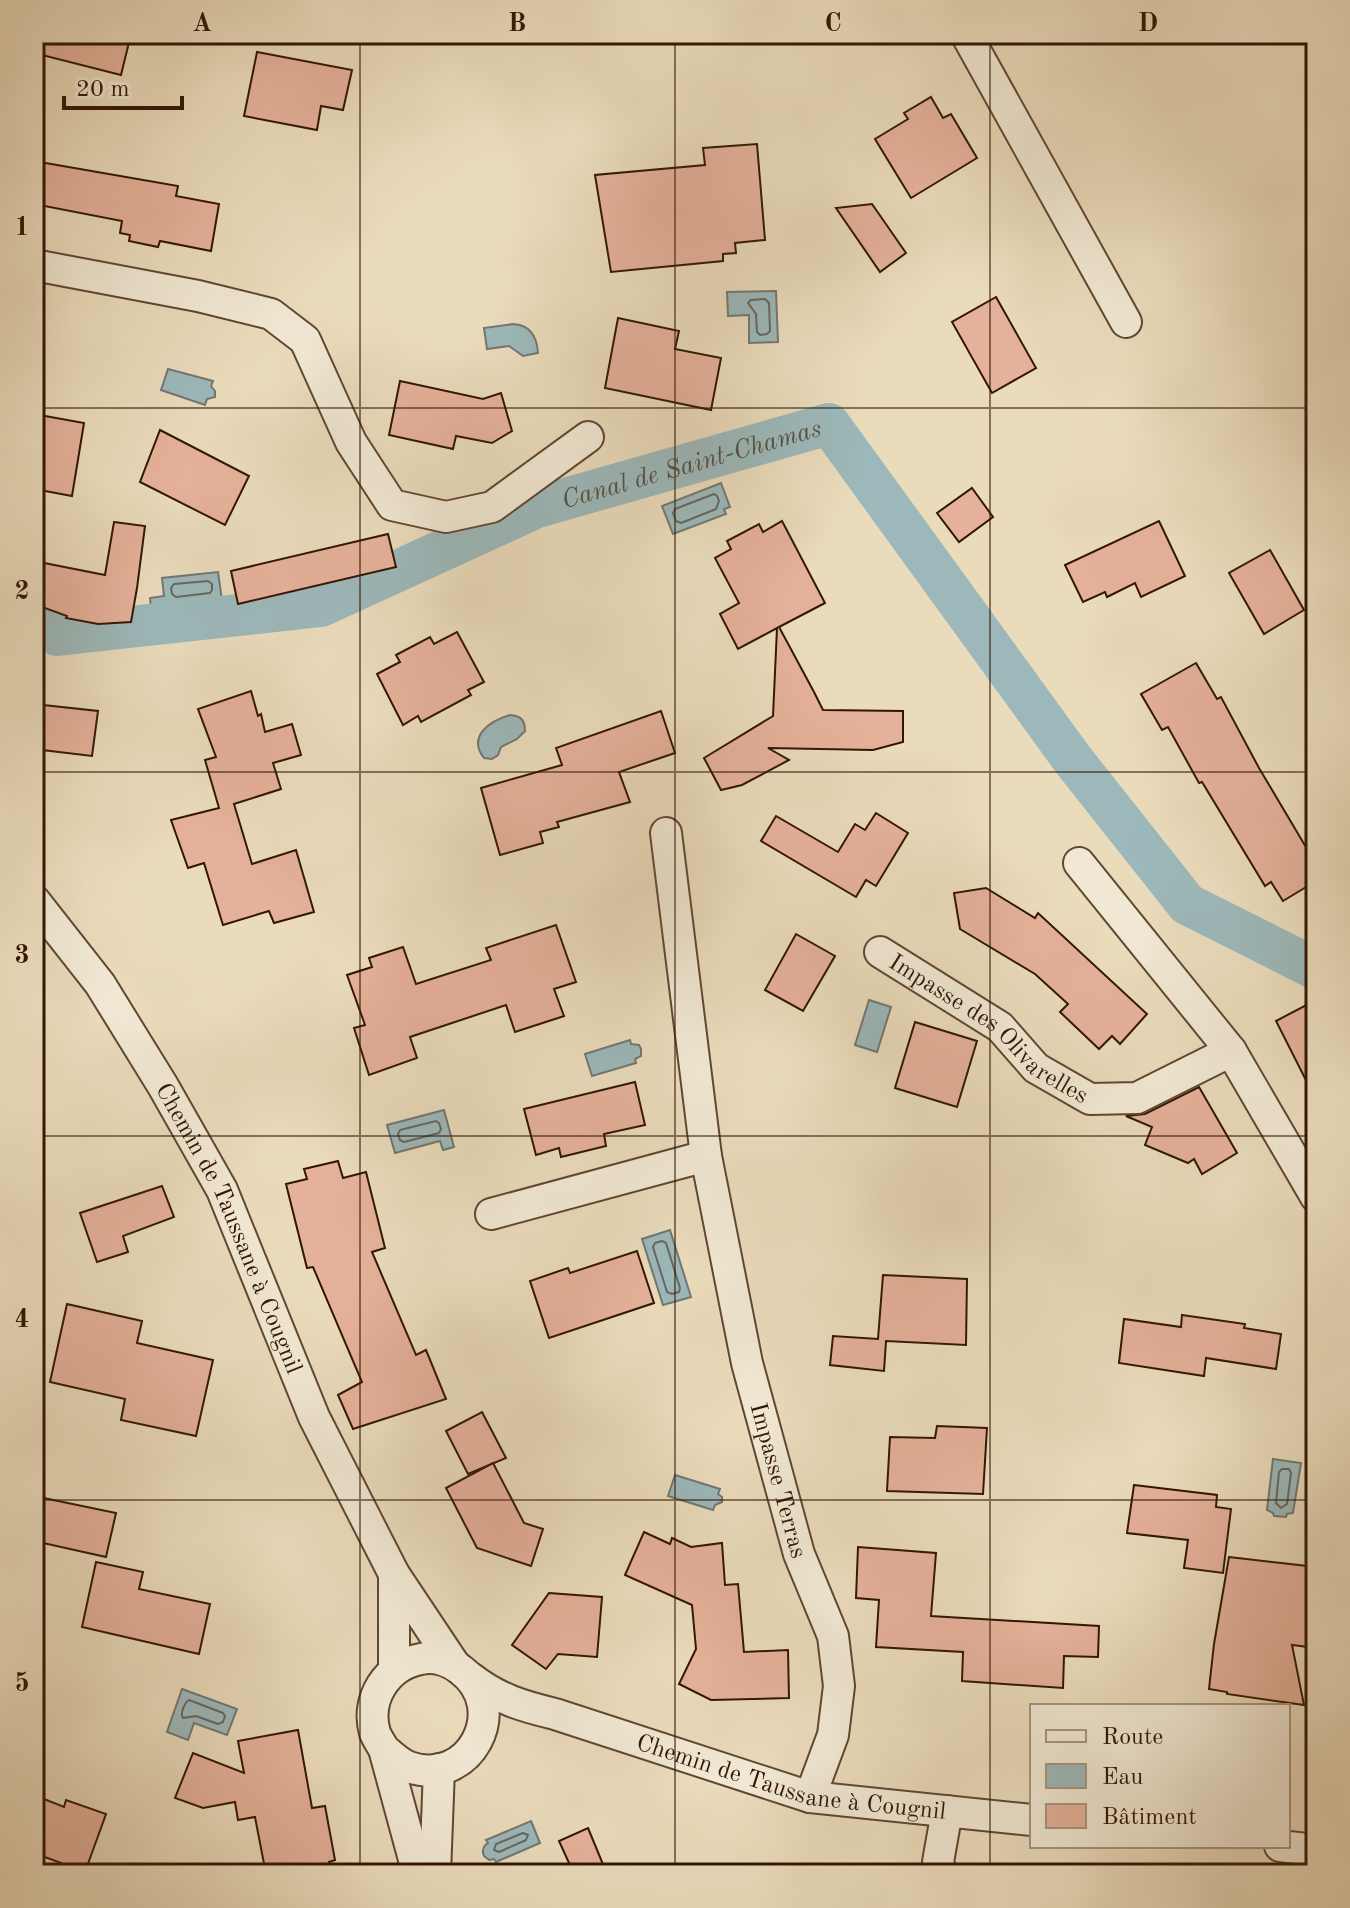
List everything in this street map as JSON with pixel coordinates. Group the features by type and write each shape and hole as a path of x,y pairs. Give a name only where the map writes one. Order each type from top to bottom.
{"street":[{"path":"966,34 1126,322"},
{"path":"34,265 198,296 271,314 305,340 351,442 392,505 446,517 492,507 588,437"},
{"name":"Impasse Terras","path":"666,833 706,1156 747,1363 799,1554 833,1636 839,1686 833,1735 810,1797"},
{"path":"1079,863 1231,1051 1316,1197"},
{"name":"Chemin de Taussane à Cougnil","path":"34,900 100,984 222,1190 314,1417 394,1574 483,1702 482,1731"},
{"name":"Impasse des Olivarelles","path":"880,952 1000,1027 1036,1068 1090,1099 1137,1098 1231,1051"},
{"path":"491,1214 706,1156"},
{"name":"Chemin de Taussane à Cougnil","path":"394,1574 394,1670"},
{"name":"Chemin de Taussane à Cougnil","path":"418,1874 372,1715 378,1689 394,1670 423,1658 435,1659 462,1671 490,1692 524,1706 810,1797 1030,1820"},
{"path":"384,1749 409,1767 428,1771 439,1769 467,1756 482,1731 555,1714"},
{"path":"435,1874 439,1769"},
{"path":"942,1874 938,1862 947,1811"},
{"path":"1290,1847 1316,1850"}],"water":[{"path":"776,291 778,342 749,343 749,315 728,316 727,292"},
{"path":"513,324 532,333 538,353 523,356 509,346 487,349 484,328"},
{"path":"168,369 213,381 211,386 215,397 207,399 205,405 161,390"},
{"path":"721,483 730,507 724,509 726,514 673,534 662,506"},
{"path":"218,572 222,600 151,607 150,598 164,596 162,578"},
{"path":"510,715 522,719 525,731 501,747 492,759 484,758 479,750 479,736 489,725"},
{"path":"869,1000 891,1007 877,1052 855,1045"},
{"path":"630,1040 631,1044 639,1045 641,1049 636,1063 592,1076 585,1054"},
{"path":"444,1110 454,1147 443,1150 440,1141 395,1153 387,1125"},
{"path":"670,1230 691,1297 663,1305 642,1239"},
{"path":"1273,1459 1301,1463 1293,1513 1286,1517 1274,1516 1267,1510"},
{"path":"675,1475 720,1489 718,1494 722,1502 715,1505 713,1510 668,1496"},
{"path":"182,1689 237,1709 227,1735 194,1723 188,1740 167,1732"},
{"path":"531,1821 540,1843 496,1862 484,1856 486,1840"}],"building":[{"path":"34,34 131,34 121,75 34,53"},
{"path":"257,52 352,70 343,110 321,106 317,130 244,116"},
{"path":"931,97 943,118 951,114 977,158 911,198 875,139 908,119 904,113"},
{"path":"757,144 765,240 735,243 736,253 723,254 723,261 611,272 595,175 705,165 703,148"},
{"path":"34,161 178,186 176,196 219,204 211,251 160,241 158,247 129,241 130,235 120,233 122,221 34,204"},
{"path":"872,204 906,253 880,272 836,208"},
{"path":"996,297 1036,368 992,393 952,322"},
{"path":"618,318 679,331 675,349 721,358 711,410 605,388"},
{"path":"400,381 483,399 501,393 512,431 492,443 456,436 453,449 389,435"},
{"path":"34,414 84,423 72,496 34,489"},
{"path":"160,430 249,476 225,525 140,482"},
{"path":"972,488 993,517 959,542 937,513"},
{"path":"782,521 825,603 779,627 823,710 903,711 903,742 873,750 768,748 789,760 742,785 721,790 704,758 773,716 777,628 738,649 720,614 739,603 715,558 731,549 727,541 759,524 763,532"},
{"path":"1159,521 1185,576 1141,597 1135,583 1107,597 1105,592 1083,602 1065,565"},
{"path":"114,522 145,526 131,622 98,624 66,618 42,607 34,599 34,561 105,575"},
{"path":"388,534 396,567 238,604 231,571"},
{"path":"1270,550 1304,610 1264,634 1229,573"},
{"path":"457,632 484,682 468,690 471,695 421,722 418,716 403,725 377,674 400,662 396,655 430,637 434,644"},
{"path":"1196,663 1217,699 1221,697 1316,864 1316,881 1283,901 1271,882 1265,886 1202,782 1199,783 1168,727 1162,730 1141,694"},
{"path":"251,691 265,732 292,724 301,755 273,763 281,789 234,804 252,864 296,850 314,912 274,923 269,911 223,925 204,863 188,868 171,820 219,808 205,760 216,757 198,709"},
{"path":"34,704 98,711 92,756 34,749"},
{"path":"661,711 675,753 619,772 630,802 557,822 559,827 540,832 543,843 500,855 481,788 562,765 556,748"},
{"path":"876,813 908,833 876,886 866,880 856,897 761,841 776,816 838,852 855,824 865,830"},
{"path":"986,888 1035,918 1038,913 1147,1014 1120,1044 1112,1036 1099,1049 1060,1012 1068,1004 1035,974 960,929 954,893"},
{"path":"556,925 576,982 554,989 564,1016 515,1032 506,1005 410,1037 417,1058 369,1075 354,1028 365,1025 347,975 372,967 369,958 403,947 416,984 491,960 486,948"},
{"path":"796,934 835,956 803,1011 765,990"},
{"path":"1316,1000 1316,1100 1276,1021"},
{"path":"915,1022 977,1041 957,1107 895,1088"},
{"path":"635,1082 645,1125 604,1134 606,1146 561,1157 559,1148 536,1155 524,1109"},
{"path":"1199,1087 1237,1153 1202,1174 1194,1159 1188,1163 1145,1145 1152,1127 1126,1116 1145,1114"},
{"path":"338,1161 343,1178 366,1172 385,1248 372,1252 416,1355 426,1350 446,1399 353,1429 338,1395 362,1382 313,1267 307,1268 286,1184 307,1179 304,1169"},
{"path":"162,1186 174,1217 123,1236 128,1252 97,1262 80,1213"},
{"path":"637,1251 654,1303 549,1338 530,1281 568,1268 570,1273"},
{"path":"883,1275 967,1279 966,1345 886,1341 884,1371 830,1365 833,1336 878,1339"},
{"path":"67,1304 142,1321 137,1343 213,1360 196,1436 121,1420 125,1399 50,1382"},
{"path":"1182,1315 1245,1324 1244,1328 1281,1334 1276,1369 1206,1358 1204,1376 1119,1363 1124,1319 1181,1327"},
{"path":"482,1412 506,1458 468,1474 446,1431"},
{"path":"937,1426 987,1428 983,1494 887,1491 890,1437 935,1438"},
{"path":"493,1463 524,1523 543,1529 531,1566 477,1548 446,1488"},
{"path":"1134,1485 1217,1495 1216,1507 1231,1509 1223,1573 1184,1568 1188,1540 1127,1533"},
{"path":"34,1496 116,1513 106,1557 34,1541"},
{"path":"644,1532 670,1544 672,1538 691,1547 722,1543 725,1585 738,1584 744,1652 788,1650 789,1698 711,1700 679,1684 696,1649 692,1605 625,1575"},
{"path":"858,1547 936,1553 931,1616 1099,1626 1098,1657 1064,1656 1063,1688 962,1681 963,1652 876,1647 879,1600 856,1598"},
{"path":"1229,1557 1316,1567 1316,1648 1292,1645 1304,1705 1209,1689"},
{"path":"96,1562 143,1572 139,1589 210,1604 199,1654 82,1627"},
{"path":"549,1593 602,1597 597,1657 558,1654 546,1669 512,1645"},
{"path":"298,1730 312,1808 325,1806 335,1860 329,1862 331,1874 272,1874 271,1869 265,1869 255,1817 238,1820 235,1802 203,1808 175,1798 193,1753 244,1773 238,1741"},
{"path":"34,1795 64,1807 66,1800 106,1814 85,1872 34,1853"},
{"path":"588,1828 607,1874 574,1874 559,1841"}],"waterway":[{"name":"Canal de Saint-Chamas","path":"34,612 57,635 321,606 537,507 829,424 1073,760 1187,904 1316,969"}]}
